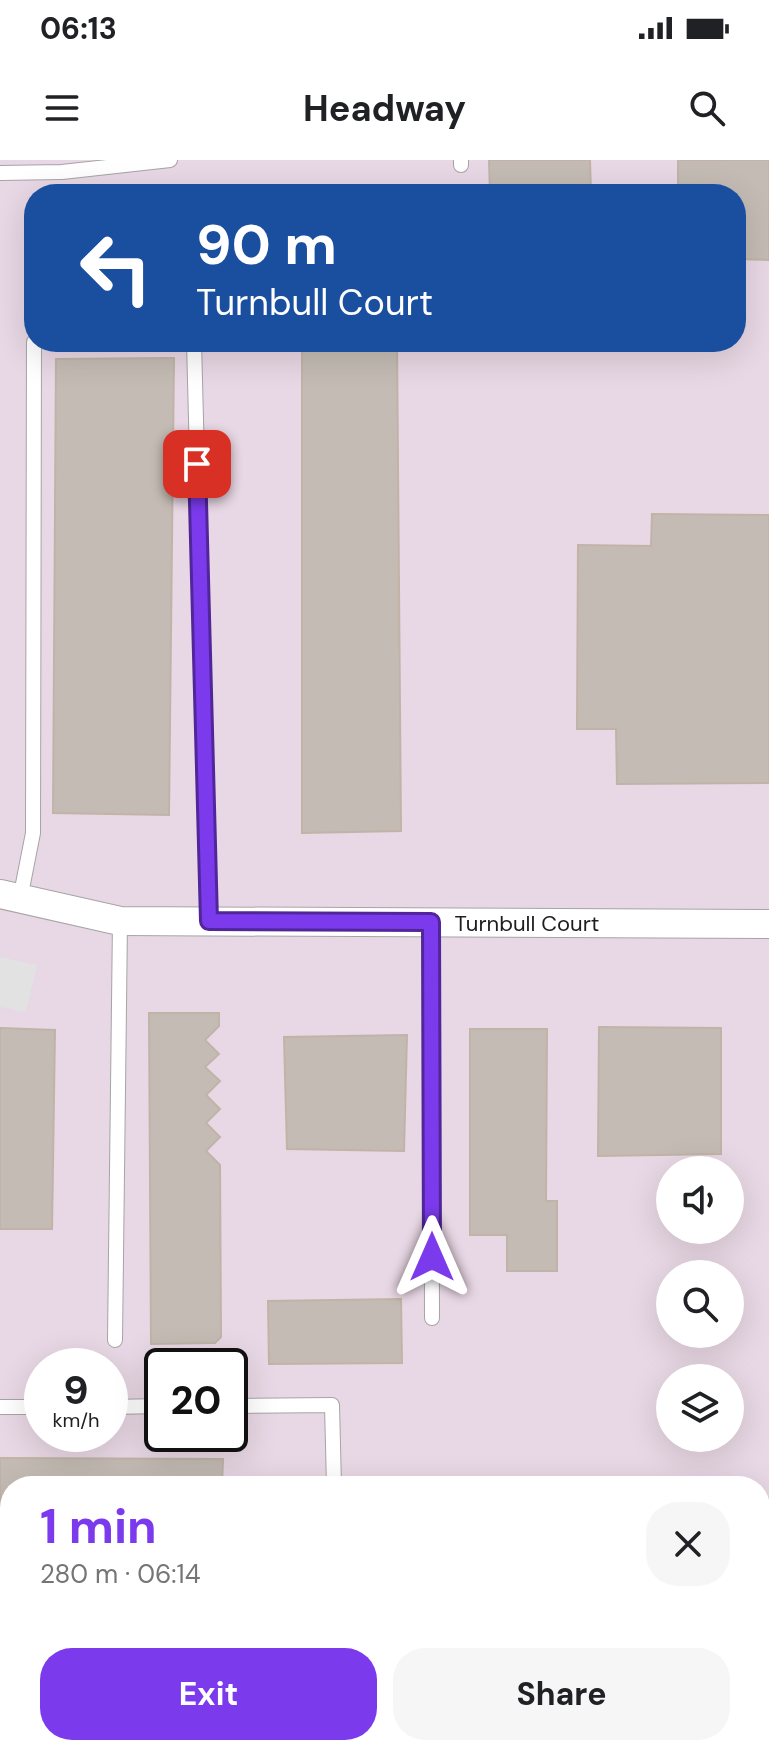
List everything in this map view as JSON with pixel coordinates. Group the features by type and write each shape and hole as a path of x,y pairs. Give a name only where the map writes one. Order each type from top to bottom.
{"street":[{"name":"Turnbull Court","path":"10,897 120,921 769,924"}],"lane":[{"path":"0,173 62,172 170,160"},
{"path":"10,897 33,833 34,352"},
{"path":"194,352 209,921"},
{"path":"115,1340 120,921"},
{"path":"431,922 432,1318"},
{"path":"248,1406 332,1405 334,1476"},
{"path":"0,1407 24,1407"}],"shaded area":[{"path":"0,160 769,160 769,1476 0,1476"},
{"path":"0,957 37,965 26,1012 0,1007"}],"building":[{"path":"489,160 590,160 591,184 490,184"},
{"path":"678,160 769,160 769,260 746,259 746,184 678,184"},
{"path":"302,352 397,352 401,831 302,833"},
{"path":"174,358 169,815 53,813 56,359"},
{"path":"652,514 769,515 769,783 617,784 616,729 577,729 578,545 651,546"},
{"path":"149,1013 219,1013 219,1026 205,1040 219,1054 205,1067 220,1081 206,1095 220,1109 206,1123 220,1137 206,1151 220,1165 221,1337 215,1343 151,1344"},
{"path":"599,1027 721,1028 721,1154 598,1156"},
{"path":"0,1028 55,1030 52,1229 0,1229"},
{"path":"470,1029 547,1029 546,1201 557,1201 557,1271 507,1271 507,1235 470,1235"},
{"path":"407,1035 404,1151 287,1149 284,1037"},
{"path":"401,1299 402,1363 269,1364 268,1301"},
{"path":"0,1458 223,1459 222,1476 0,1476"}],"route":[{"path":"197,464 209,921 431,922 432,1257"}]}
